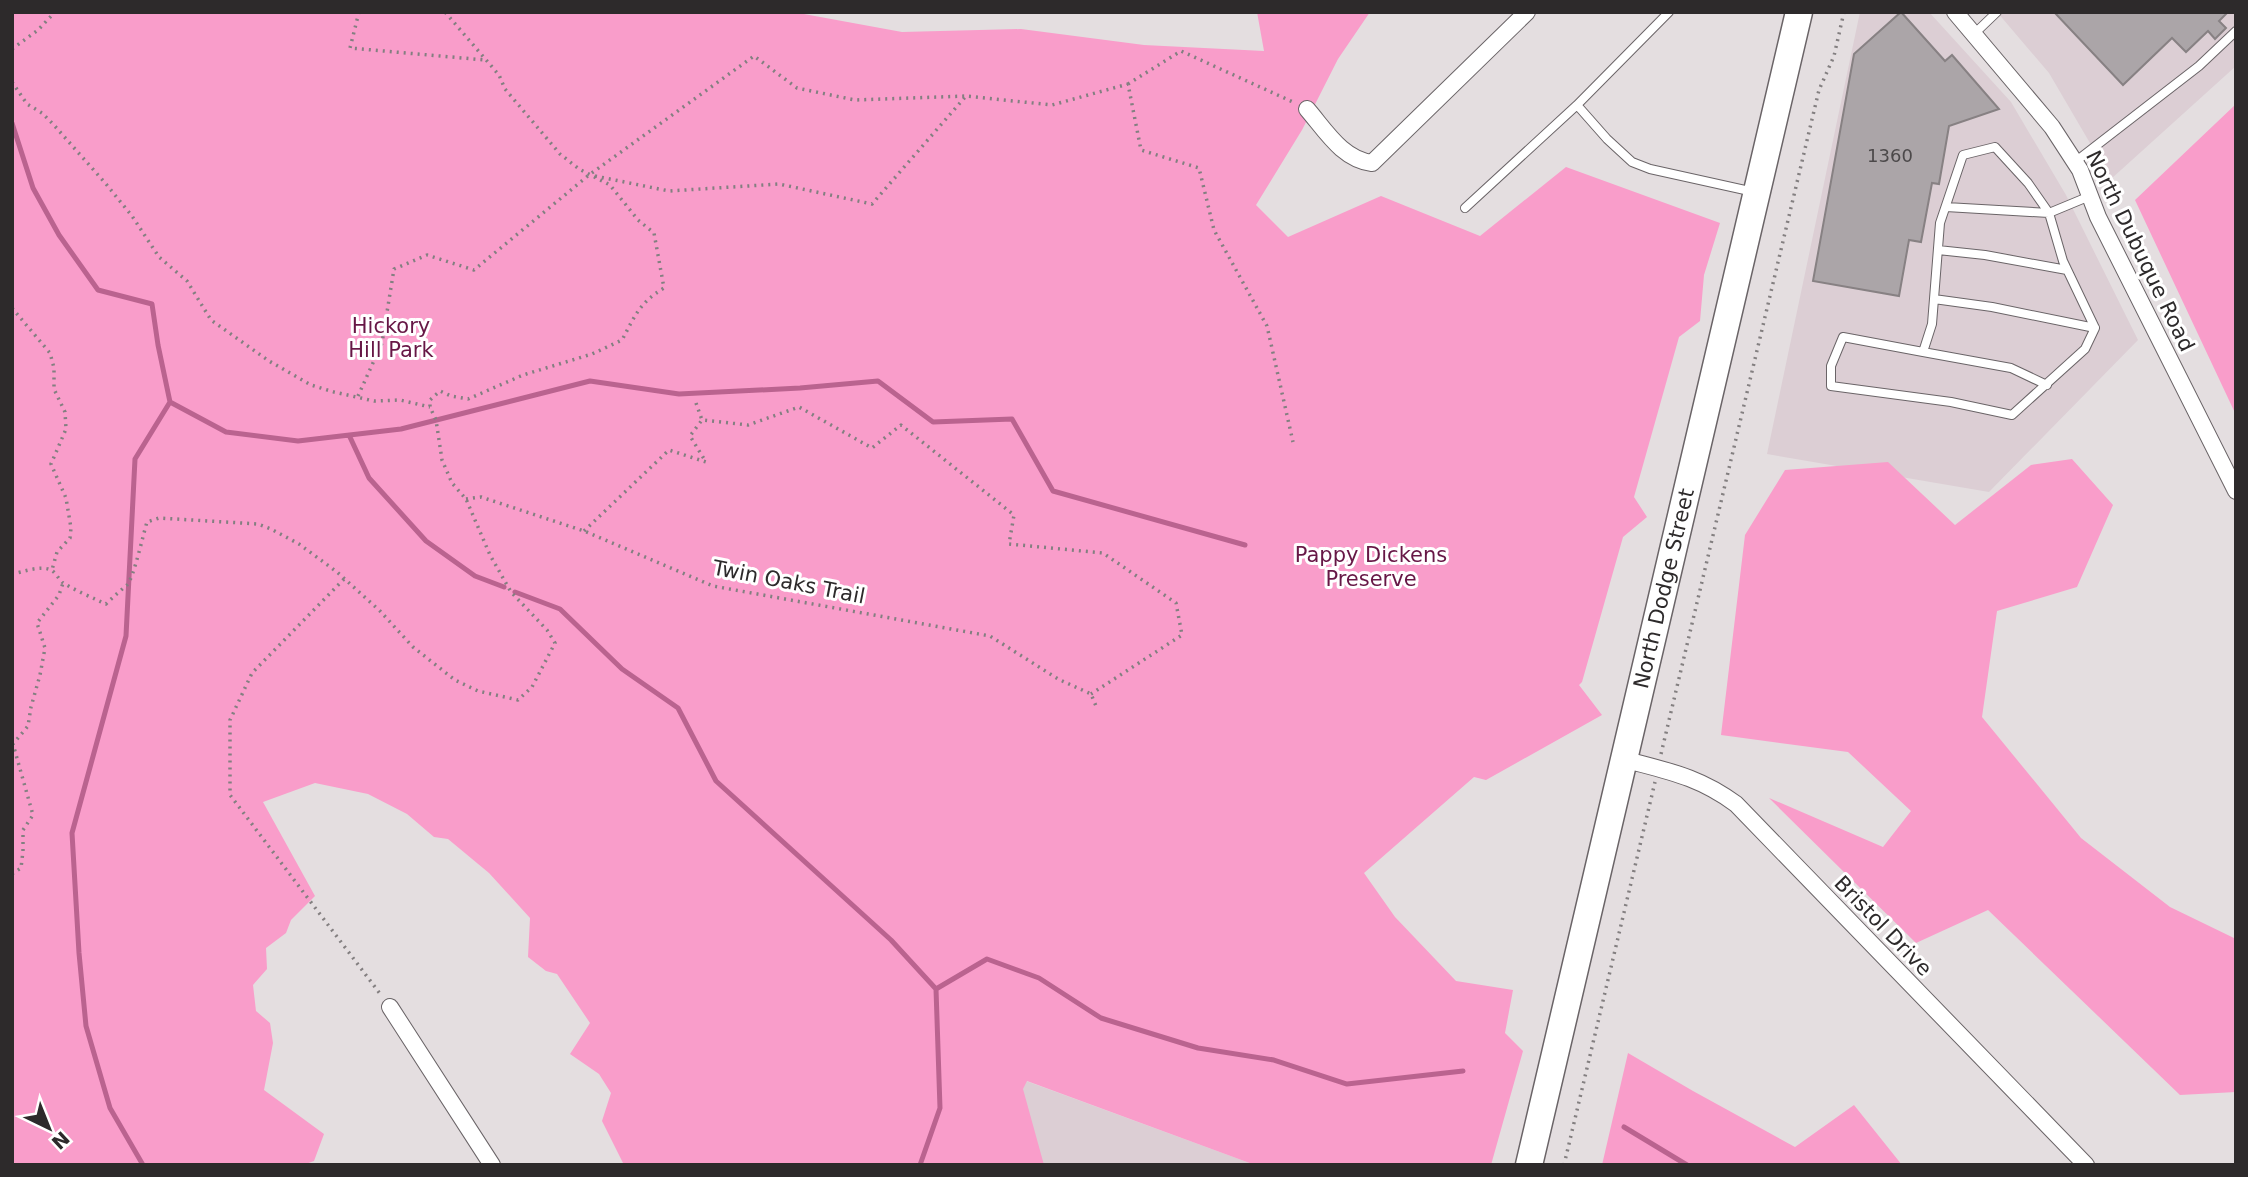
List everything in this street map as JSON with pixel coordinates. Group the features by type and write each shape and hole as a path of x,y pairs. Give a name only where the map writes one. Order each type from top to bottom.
{"main road":[{"name":"North Dodge Street","path":"1529,1165 1799,12"}],"street":[{"path":"1307,108 1346,155 1359,162 1372,163 1527,12"},
{"name":"North Dubuque Road","path":"1955,12 2052,127 2075,162 2098,217 2236,491"},
{"name":"Bristol Drive","path":"1623,759 1695,779 1715,788 1736,804 2086,1165"},
{"path":"390,1007 492,1165"}],"lane":[{"path":"1465,208 1577,105 1669,12"},
{"path":"1973,35 1997,12"},
{"path":"2075,162 2199,66 2236,31"},
{"path":"1577,105 1632,163 1757,192"},
{"path":"1923,352 1932,324 1940,223 1963,155 1995,147 2028,183 2049,214 2067,270 2095,328"},
{"path":"1946,207 2049,214 2090,196"},
{"path":"1938,250 1985,254 2067,270"},
{"path":"1934,299 1992,307 2095,328"},
{"path":"2047,385 2011,368 1843,337 1831,366 1831,386 1951,402 2012,415 2047,385 2085,349 2095,328"}],"path":[{"path":"12,49 38,30 55,12"},
{"path":"359,12 350,48 485,60"},
{"path":"12,574 41,568 52,570 62,583 106,604 129,584 147,522 159,518 258,524 299,544 337,572 380,611 413,647 455,680 478,691 518,700 532,687 555,643 547,630 511,592 490,555 466,499 452,483 442,460 430,400 440,391 468,399 523,375 592,354 622,340 634,316 648,297 664,288 654,233 638,220 610,186 559,154 505,89 499,75 445,12"},
{"path":"1564,1165 1819,89 1834,56 1844,12"},
{"path":"358,396 382,343 394,270 426,255 474,270 589,175 754,56 797,88 855,100 966,96 1052,106 1128,84 1181,51 1307,108"},
{"path":"12,82 27,104 53,124 106,184 132,216 159,257 187,281 211,320 269,361 298,378 334,393 374,401 411,401 430,407"},
{"path":"1128,84 1141,150 1199,168 1214,230 1267,326 1293,442"},
{"path":"589,175 669,191 779,184 872,204 966,96"},
{"path":"12,308 50,353 54,368 54,388 65,412 66,429 51,464 66,498 71,528 70,538 57,552 52,570"},
{"path":"696,403 702,420"},
{"path":"702,420 748,425 799,407 872,448 901,425 1014,515 1009,544 1103,553 1176,603 1182,635 1091,694 1096,706"},
{"path":"584,531 668,450 706,462 690,436 702,420"},
{"name":"Twin Oaks Trail","path":"466,499 481,497 584,531 713,586 990,636 1058,679 1091,694"},
{"path":"344,579 252,673 230,720 230,795 390,1007"},
{"path":"12,874 20,868 23,830 33,815 12,745 28,726 40,675 45,648 37,623 59,595 62,583"}],"shaded area":[{"path":"1860,12 1929,12 2011,102 2066,195 2138,340 1989,492 1767,454"},
{"path":"1997,12 2236,12 2236,66 2111,179 2049,73"},
{"path":"1026,1081 1255,1165 990,1165"}],"green space":[{"name":"Hickory Hill Park","path":"12,12 793,12 902,32 1021,29 1144,45 1264,51 1257,12 1370,12 1338,59 1302,130 1256,205 1288,237 1381,196 1480,236 1566,167 1720,223 1704,275 1700,321 1679,337 1634,497 1647,517 1623,537 1579,685 1602,715 1486,780 1474,777 1364,873 1395,917 1456,981 1513,990 1505,1033 1523,1051 1491,1165 1255,1165 1027,1081 1023,1089 1044,1165 624,1165 602,1121 611,1093 599,1074 570,1054 590,1023 557,974 546,971 528,957 530,918 489,873 448,839 434,837 407,814 368,794 315,783 263,802 315,896 291,920 286,933 266,948 267,969 253,985 256,1011 270,1023 273,1043 264,1090 324,1134 314,1161 303,1165 12,1165"},
{"path":"2236,104 2236,415 2135,200"},
{"path":"2072,459 2113,505 2077,587 1997,611 1982,717 2081,838 2170,907 2236,939 2236,1092 2180,1095 1988,910 1916,943 1769,798 1883,847 1911,811 1848,752 1721,735 1745,535 1785,470 1888,462 1955,525 2031,465"},
{"path":"1628,1053 1795,1147 1854,1105 1902,1165 1602,1165"}],"building":[{"path":"1901,12 1945,61 1952,55 1999,109 1949,126 1939,184 1932,183 1921,242 1909,240 1899,296 1813,281 1854,54"},
{"path":"2054,12 2228,12 2219,21 2226,28 2215,39 2208,31 2186,52 2172,38 2123,85"}],"waterway":[{"path":"12,123 33,188 59,235 98,290 152,304 170,402 135,459 126,636 72,833 86,1026 110,1108 143,1165"},
{"path":"170,402 226,432 298,441 401,429 590,381 679,394 878,381 933,422 1012,419 1053,491 1245,545"},
{"path":"349,435 369,478 426,541 475,576 504,587"},
{"path":"515,592 560,609 622,669 678,708 716,781 891,940 936,989 940,1108 920,1165"},
{"path":"936,989 987,959 1039,978 1101,1018 1198,1048 1274,1060 1347,1084 1463,1071"},
{"path":"1624,1127 1687,1165"}],"park label":[{"name":"Pappy Dickens Preserve","path":"1371,567"}]}
